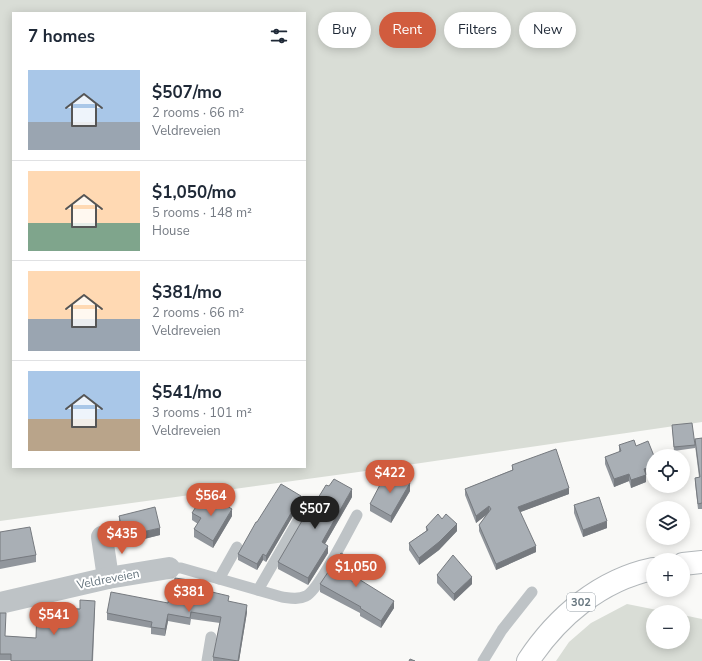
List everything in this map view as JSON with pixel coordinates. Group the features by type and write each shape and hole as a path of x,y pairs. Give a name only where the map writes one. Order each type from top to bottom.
{"main road":[{"path":"690,563 702,562"},
{"name":"302","path":"528,661 551,630 586,598 608,585 628,576 646,571"}],"street":[{"path":"102,537 108,578"},
{"name":"Veldreveien","path":"0,603 108,578 169,568"}],"lane":[{"path":"258,590 307,505"},
{"path":"169,568 181,568 282,597 305,597 312,593 321,580 357,515"},
{"path":"218,579 237,547"},
{"path":"483,661 502,630 532,592"},
{"path":"207,661 211,637"}],"shaded area":[{"path":"0,0 702,0 702,422 373,470 0,521"},
{"path":"627,604 646,608 646,649 690,649 690,616 702,619 702,661 556,661 569,642 591,623"}],"building":[{"path":"692,423 695,445 674,447 672,425"},
{"path":"702,438 702,503 698,504 695,478 700,477 695,439"},
{"path":"634,440 636,446 648,441 651,449 646,449 646,468 644,469 646,475 631,480 629,474 614,479 605,457 621,451 619,445"},
{"path":"556,449 569,488 518,507 536,546 496,564 479,525 491,509 489,506 476,516 465,489 513,470 512,465"},
{"path":"391,473 410,483 391,516 370,504 383,479 386,481"},
{"path":"334,479 352,489 322,542 328,546 308,578 278,562 313,502 315,503 326,485 329,486"},
{"path":"281,484 301,496 266,556 263,554 257,564 238,554 256,522"},
{"path":"204,494 232,509 213,541 194,529 201,518 192,513"},
{"path":"599,497 607,521 583,530 574,505"},
{"path":"155,507 160,528 124,536 119,516"},
{"path":"438,514 442,519 446,514 457,524 439,542 419,558 409,543 428,530 426,527"},
{"path":"30,527 36,555 0,561 0,532"},
{"path":"341,553 362,565 352,582 357,578 394,601 381,621 360,608 361,607 320,584"},
{"path":"453,555 472,577 454,594 437,575"},
{"path":"175,578 196,581 195,588 229,596 228,601 247,605 238,661 213,657 221,617 191,612 190,618 168,614 165,629 151,627 152,622 107,613 111,592 168,603 170,587 174,588"},
{"path":"80,600 95,601 92,661 11,661 11,654 0,654 0,613 6,613 5,636 36,638 37,607 80,609"}]}
